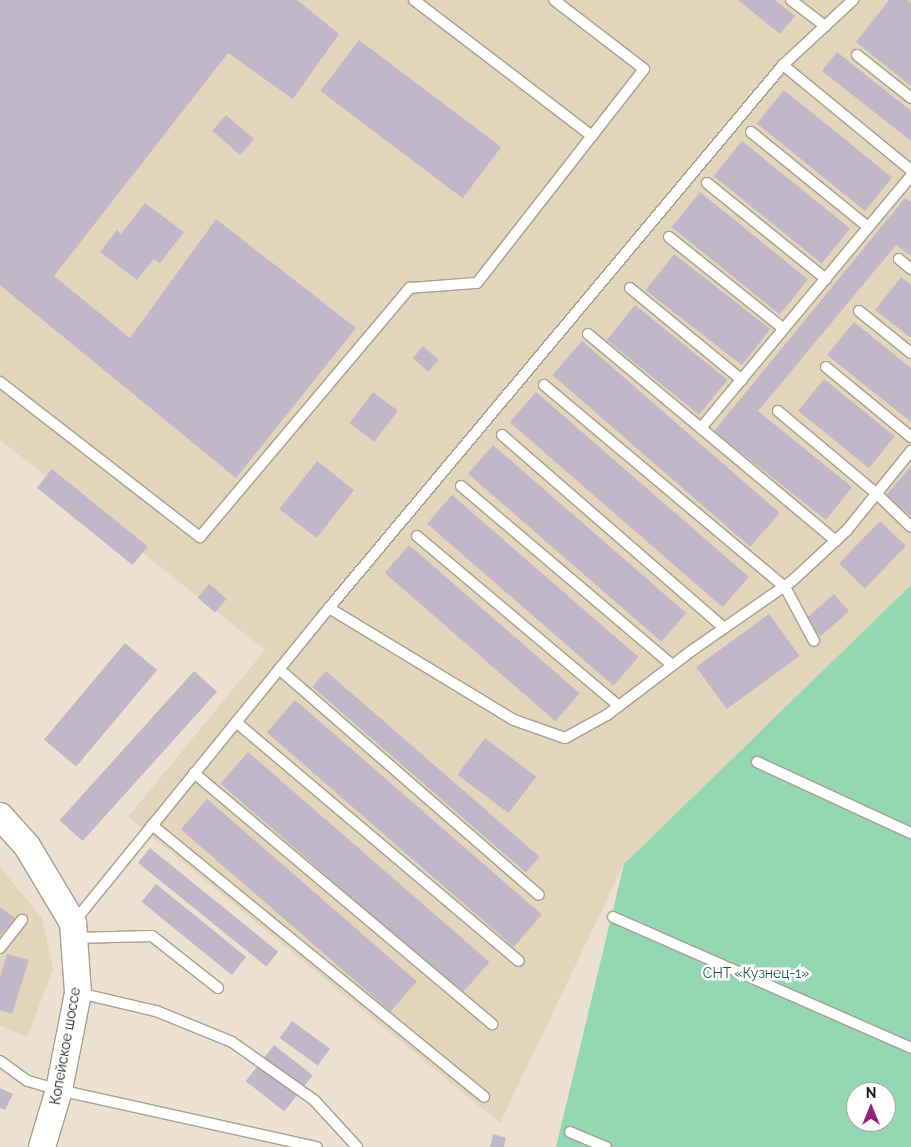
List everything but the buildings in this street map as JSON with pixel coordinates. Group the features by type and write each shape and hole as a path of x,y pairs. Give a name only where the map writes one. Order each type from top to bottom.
{"street":[{"name":"Копейское шоссе","path":"0,816 27,846 74,931 78,993 59,1090 42,1147"}],"lane":[{"path":"414,0 592,136"},
{"path":"0,382 200,537 410,288 477,283 644,69 554,0"},
{"path":"792,0 825,26"},
{"path":"74,931 152,825 329,608 783,66 853,0"},
{"path":"857,55 911,98"},
{"path":"783,66 911,170"},
{"path":"751,132 868,227"},
{"path":"701,428 911,176"},
{"path":"707,183 826,278"},
{"path":"669,236 784,328"},
{"path":"899,259 911,269"},
{"path":"630,288 742,380"},
{"path":"859,311 911,353"},
{"path":"588,334 836,541"},
{"path":"826,367 911,436"},
{"path":"544,385 785,587 814,641"},
{"path":"778,411 877,494 911,527"},
{"path":"502,434 724,628"},
{"path":"329,608 514,720 565,738 619,706 672,665 785,587 836,541 911,451"},
{"path":"461,486 672,665"},
{"path":"417,536 619,706"},
{"path":"279,669 539,895"},
{"path":"236,722 519,961"},
{"path":"757,762 911,833"},
{"path":"194,774 492,1024"},
{"path":"152,825 484,1097"},
{"path":"614,917 911,1048"},
{"path":"0,948 22,920"},
{"path":"74,931 152,936 218,988"},
{"path":"78,993 156,1011 232,1042 314,1100 357,1147"},
{"path":"0,1061 28,1081 59,1090 317,1147"},
{"path":"570,1132 606,1147"}],"shaded area":[{"path":"0,0 911,0 911,585 624,864 500,1123 128,817 265,650 0,440"},
{"path":"0,867 42,918 53,969 27,1038 0,1025"}],"green space":[{"name":"СНТ «Кузнец-1»","path":"911,585 911,1147 556,1147 624,864"}]}
